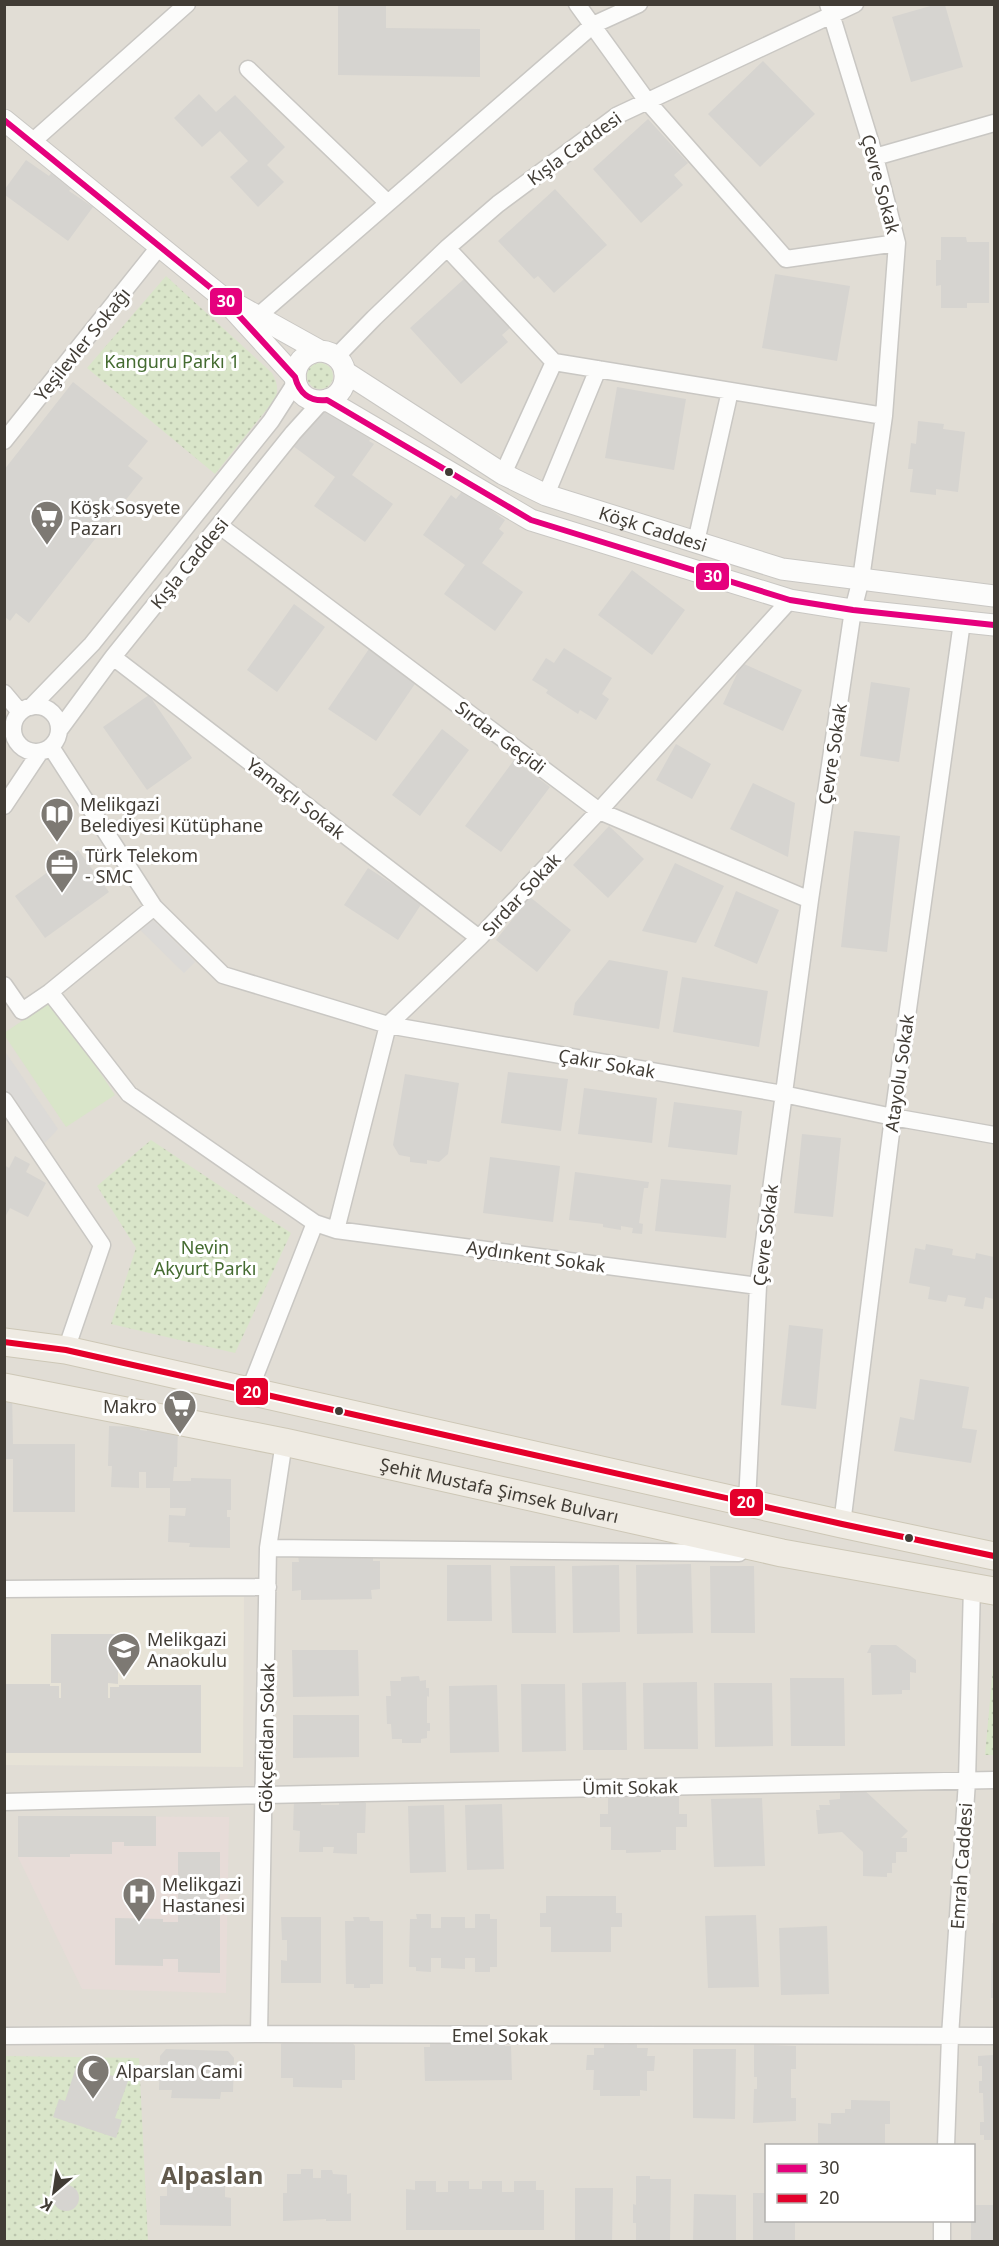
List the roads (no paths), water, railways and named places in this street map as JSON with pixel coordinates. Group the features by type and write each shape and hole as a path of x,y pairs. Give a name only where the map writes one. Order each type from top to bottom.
{"main road":[{"path":"4,1342 66,1350 250,1389 842,1524 994,1556"},
{"name":"Şehit Mustafa Şimsek Bulvarı","path":"4,1387 284,1442 782,1553 983,1588"}],"street":[{"path":"32,142 187,4"},
{"path":"577,4 647,101 786,259 897,243"},
{"path":"258,316 593,25 639,4"},
{"name":"Kışla Caddesi","path":"334,360 447,248 498,204 618,115 830,9 855,4"},
{"name":"Çevre Sokak","path":"747,1502 758,1286 810,900 854,610 861,579 884,416 897,243 875,157 830,9"},
{"path":"248,69 388,203"},
{"path":"4,120 222,297 295,379 299,390 306,396 325,400 335,396 341,389 334,360 307,354 296,368 295,379"},
{"path":"875,157 994,123"},
{"name":"Yeşilevler Sokağı","path":"4,441 159,247"},
{"path":"447,248 554,362 884,416"},
{"name":"Köşk Caddesi","path":"222,297 334,360 502,474 546,495 782,569 994,596"},
{"path":"502,474 554,362"},
{"path":"546,495 598,369"},
{"name":"Kışla Caddesi","path":"26,710 92,644 271,420 295,379"},
{"path":"696,542 730,391"},
{"name":"Kışla Caddesi","path":"60,729 113,657 293,433 325,400"},
{"name":"Köşk Caddesi","path":"325,400 531,520 790,600 854,610 994,625"},
{"name":"Sırdar Geçidi","path":"220,526 599,811 810,900"},
{"name":"Sırdar Sokak","path":"388,1025 479,938 599,811 790,600"},
{"name":"Atayolu Sokak","path":"842,1524 893,1117 962,622"},
{"name":"Yamaçlı Sokak","path":"113,657 479,938"},
{"path":"5,694 26,710"},
{"path":"4,750 13,731 14,723 26,710 39,706 51,711 56,717 60,729 58,737 45,750 4,806"},
{"path":"13,731 15,740 31,752 45,750"},
{"path":"4,985 22,1011 50,992 154,907 45,750"},
{"name":"Çakır Sokak","path":"154,907 223,975 388,1025 783,1094 994,1135"},
{"name":"Aydınkent Sokak","path":"50,992 129,1094 315,1223 336,1230 758,1286"},
{"path":"336,1230 388,1025"},
{"path":"4,1100 102,1245 66,1350"},
{"path":"250,1389 315,1223"},
{"name":"Gökçefidan Sokak","path":"259,2034 268,1548 284,1442"},
{"path":"268,1548 782,1553"},
{"path":"4,1589 268,1587"},
{"name":"Emrah Caddesi","path":"945,2144 967,1781 983,1588"},
{"name":"Ümit Sokak","path":"4,1802 994,1780"},
{"name":"Emel Sokak","path":"4,2036 259,2034 994,2036"},
{"path":"942,2222 942,2241"}],"place":[{"name":"Köşk Sosyete Pazarı","path":"47,546"},
{"name":"Melikgazi Belediyesi Kütüphane","path":"57,843"},
{"name":"Türk Telekom - SMC","path":"62,894"},
{"name":"Makro","path":"180,1435"},
{"name":"Melikgazi Anaokulu","path":"124,1678"},
{"name":"Melikgazi Hastanesi","path":"139,1923"},
{"name":"Alparslan Cami","path":"93,2100"}],"district":[{"name":"Alpaslan","path":"212,2174"}],"park label":[{"name":"Kanguru Parkı 1","path":"172,361"},
{"name":"Nevin Akyurt Parkı","path":"205,1257"}]}
